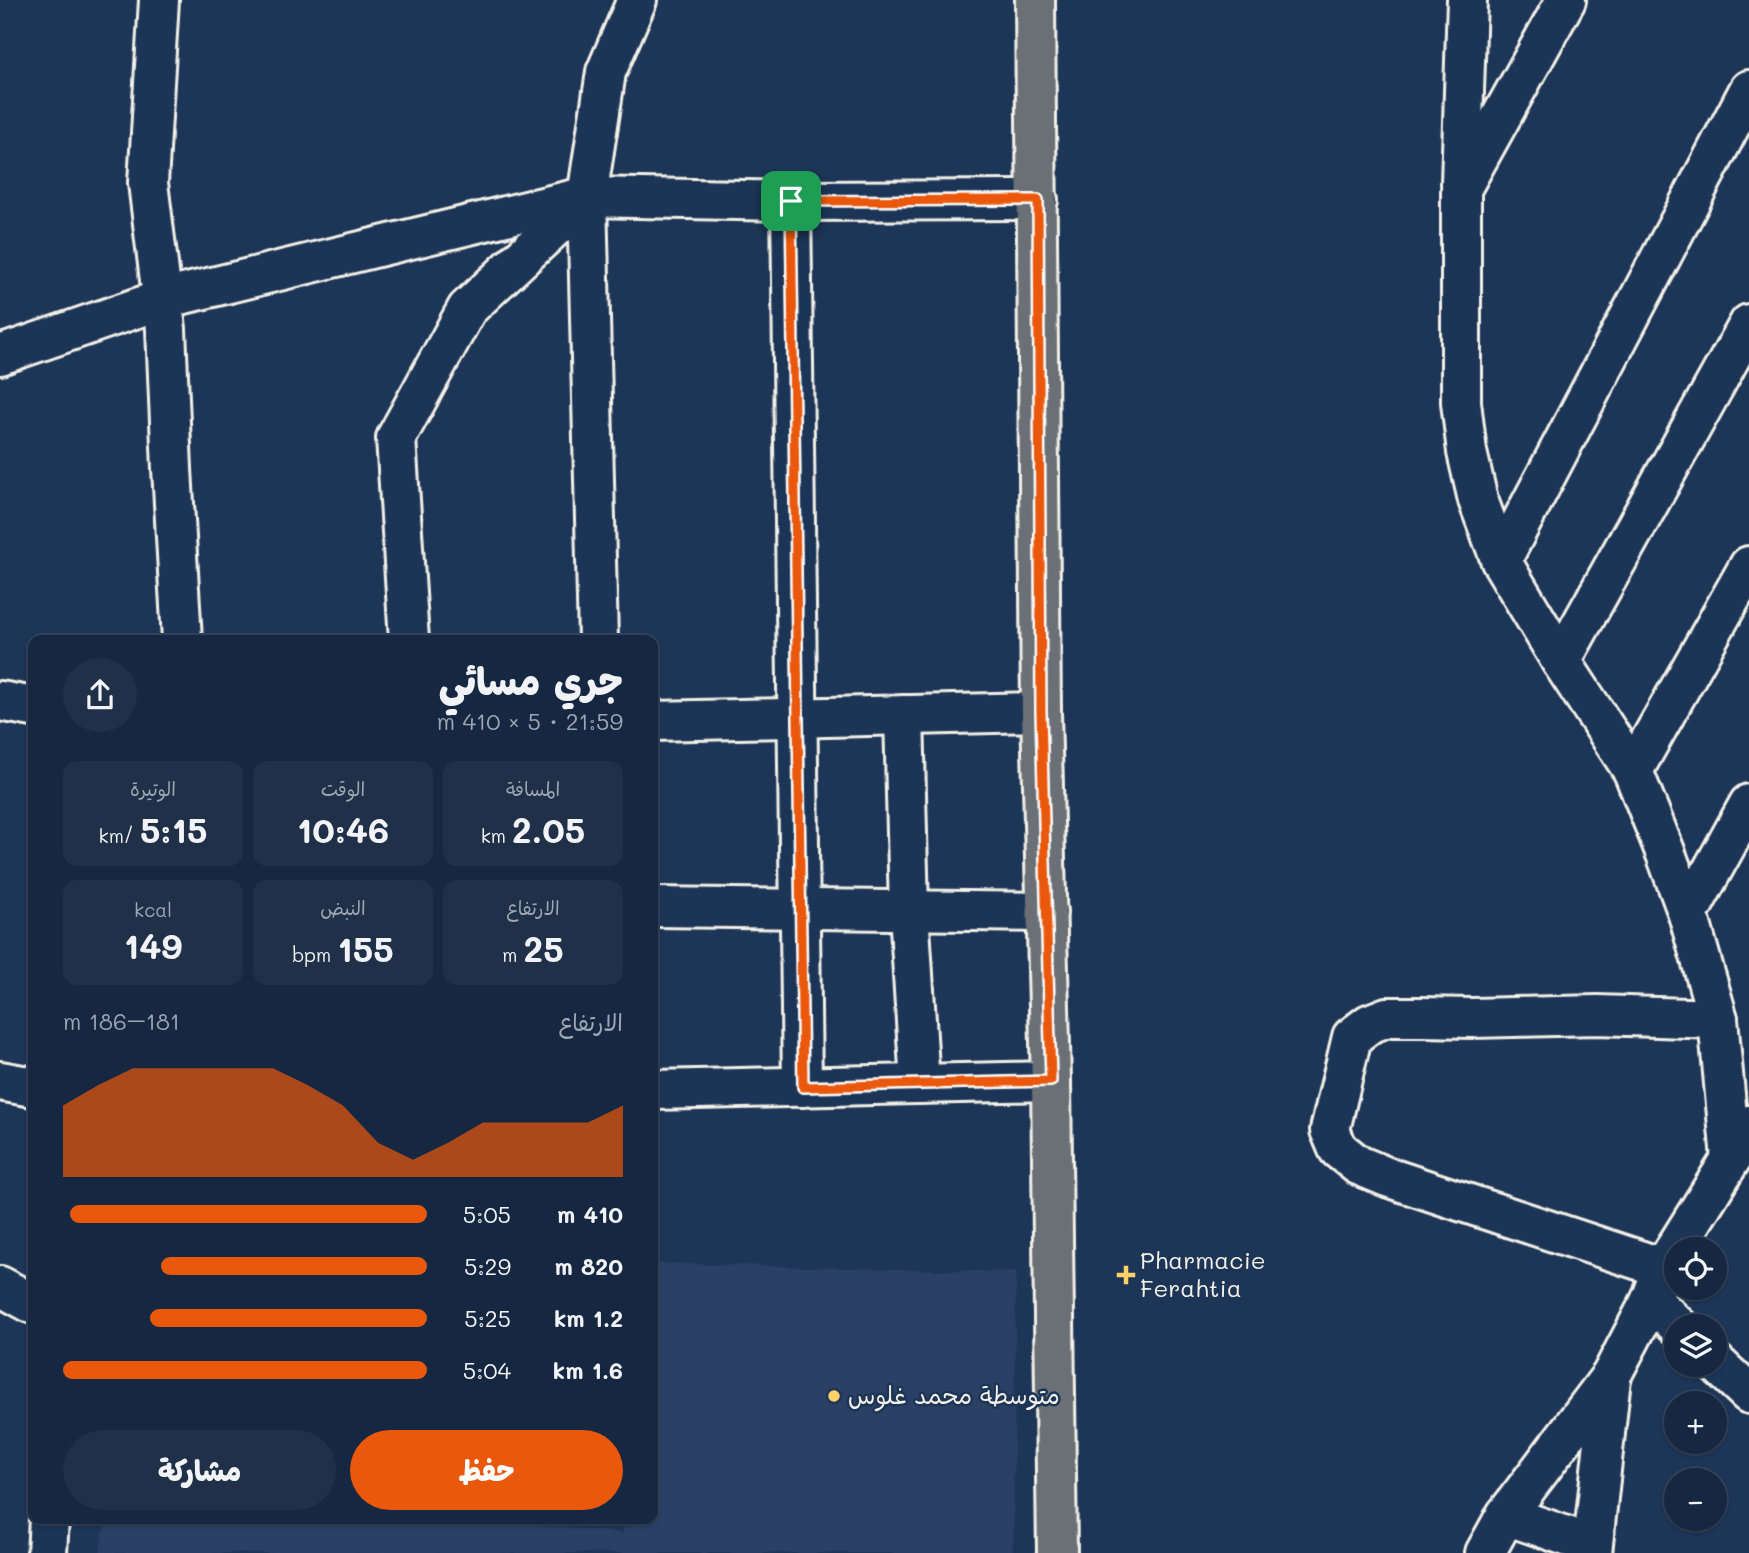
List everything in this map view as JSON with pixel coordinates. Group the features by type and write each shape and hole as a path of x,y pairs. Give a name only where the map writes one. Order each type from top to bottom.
{"main road":[{"path":"1035,0 1041,712 1051,1081 1057,1553"}],"street":[{"path":"159,0 148,183 166,329 183,635"},
{"path":"598,635 587,197 606,72 636,0"},
{"path":"1467,0 1461,188 1461,402 1467,452 1478,500 1501,561 1561,661 1633,771 1688,914 1718,1019 1731,1159"},
{"path":"1461,188 1566,0"},
{"path":"1501,561 1749,90"},
{"path":"409,635 396,438 467,309 587,197"},
{"path":"0,355 163,299 587,197 791,201 1038,200"},
{"path":"791,201 803,1087"},
{"path":"1561,661 1749,324"},
{"path":"1633,771 1749,566"},
{"path":"0,701 28,705"},
{"path":"658,721 1041,712"},
{"path":"904,715 909,911 920,1084"},
{"path":"1688,914 1749,804"},
{"path":"658,907 1047,912"},
{"path":"1672,1314 1657,1284 1358,1165 1338,1149 1330,1129 1352,1037 1369,1024 1387,1017 1597,1015 1718,1019"},
{"path":"658,1090 1051,1081"},
{"path":"0,1082 28,1086"},
{"path":"1485,1553 1506,1515 1611,1376 1657,1284 1749,1125"},
{"path":"0,1286 28,1301"},
{"path":"1727,1373 1749,1394"},
{"path":"1506,1515 1592,1549 1611,1376"},
{"path":"47,1553 48,1524"}],"shaded area":[{"name":"متوسطة محمد غلوس","path":"658,1263 1016,1272 1013,1553 100,1553 104,1524 532,1524 623,1533 624,1524 658,1524"}],"place":[{"name":"Pharmacie Ferahtia","path":"1126,1275"},
{"name":"متوسطة محمد غلوس","path":"834,1396"}],"route":[{"path":"1038,200 1041,712 1051,1081 803,1087 791,201 1038,200"}]}
